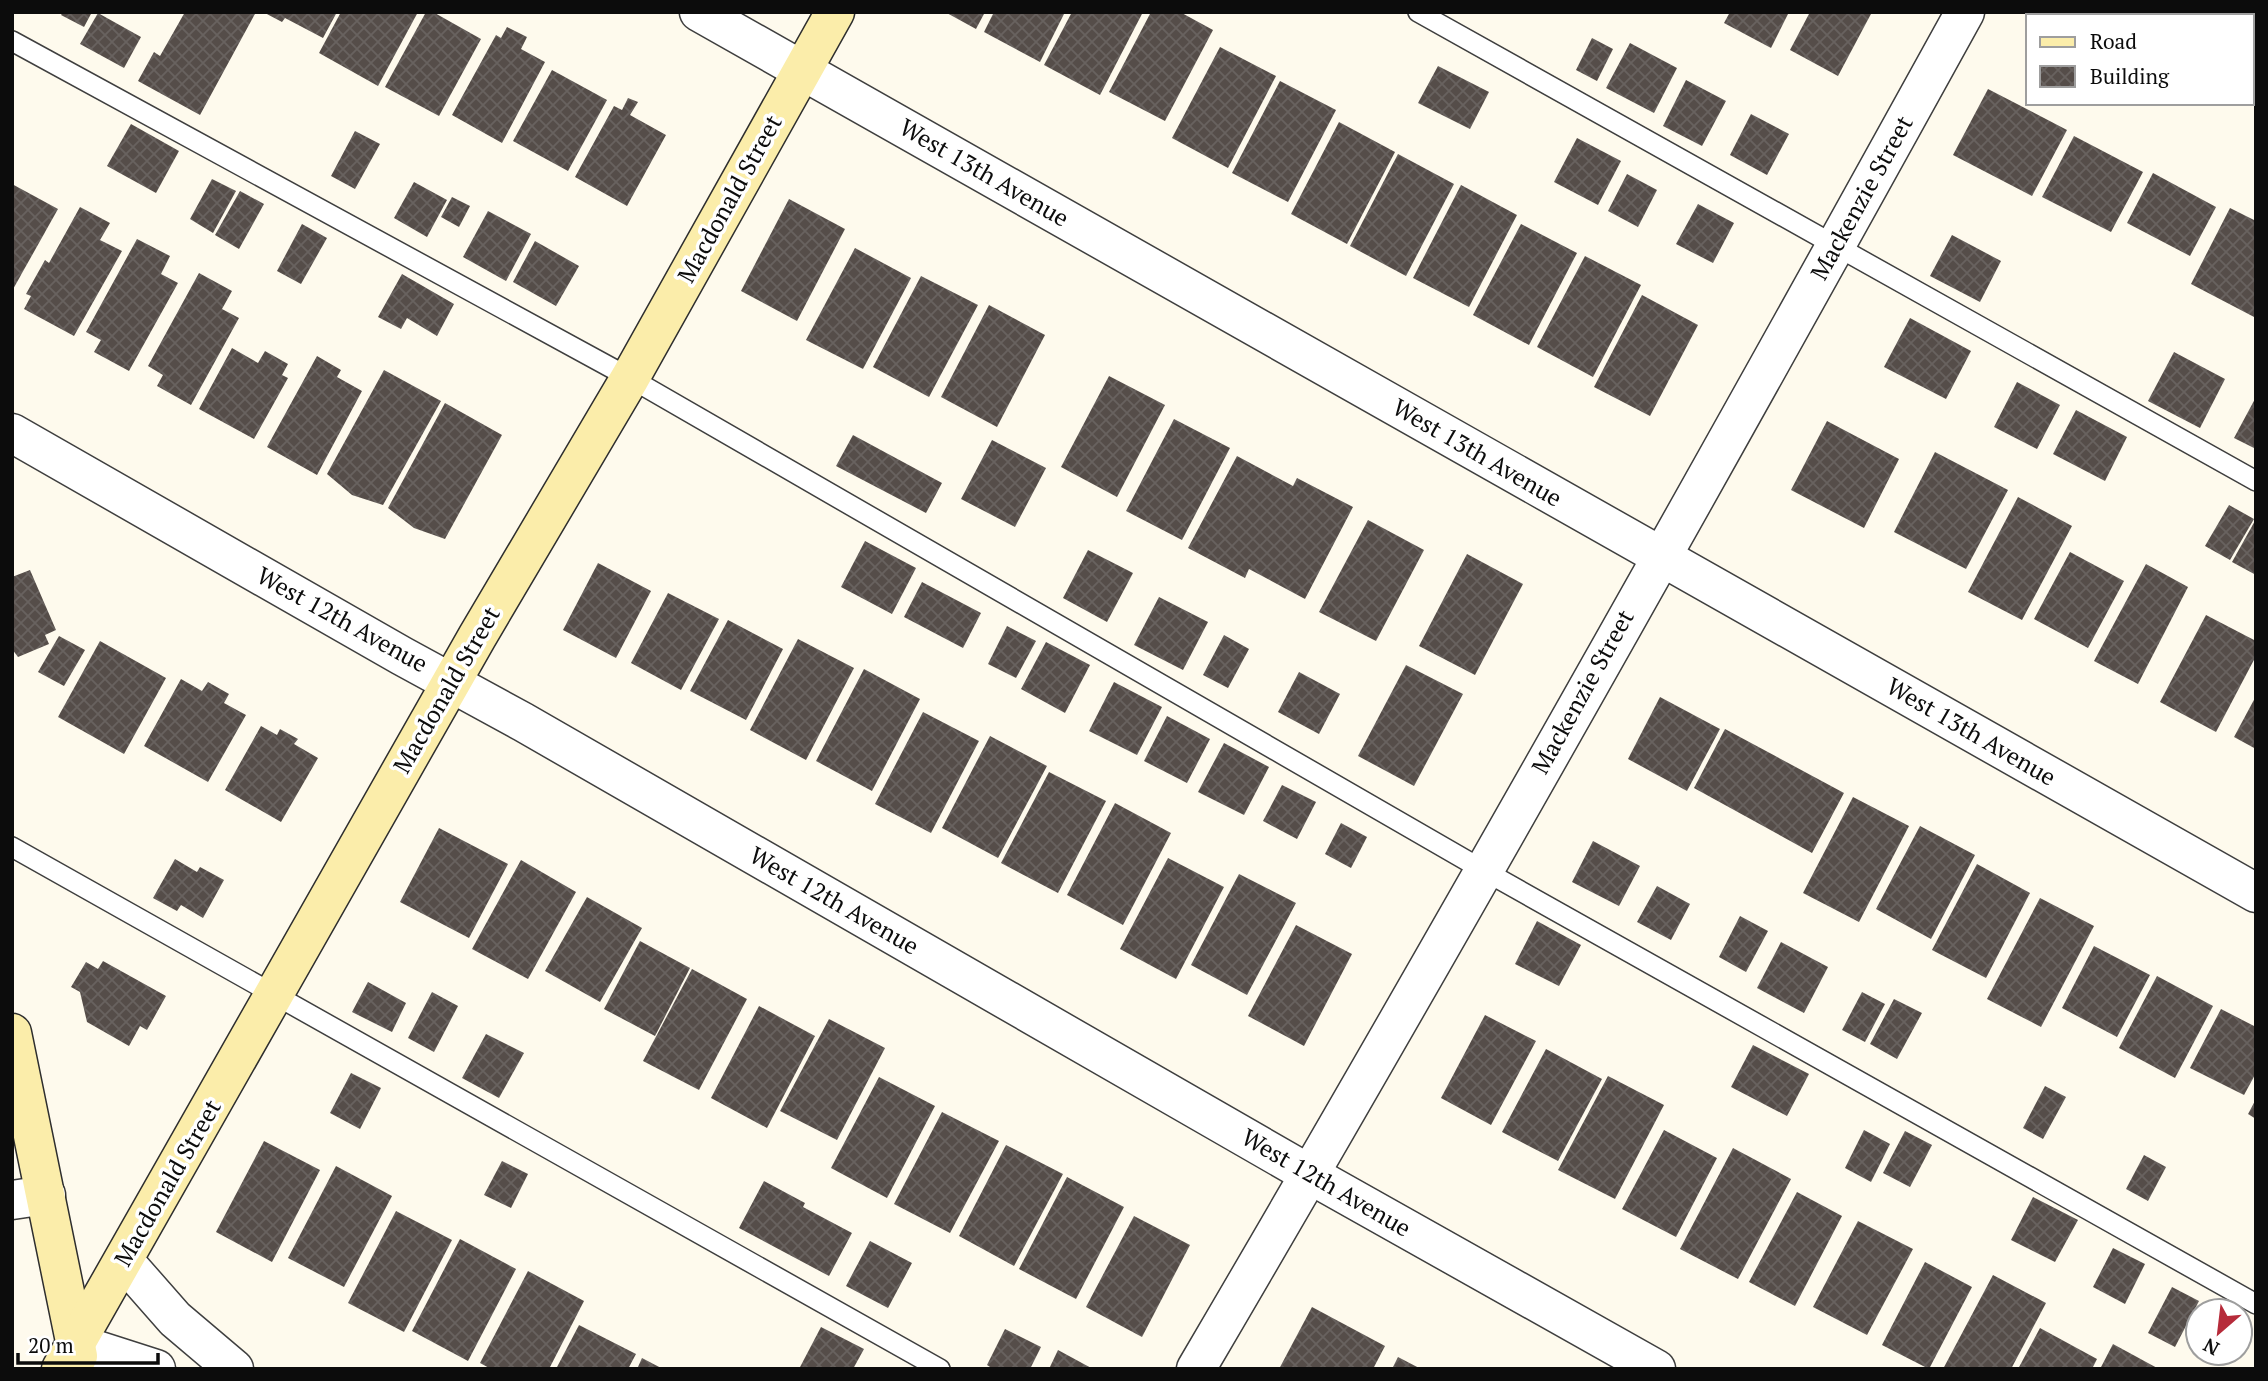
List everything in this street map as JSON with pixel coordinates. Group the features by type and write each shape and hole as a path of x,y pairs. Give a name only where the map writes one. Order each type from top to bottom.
{"street":[{"name":"West 13th Avenue","path":"699,12 2256,893"},
{"name":"Macdonald Street","path":"73,1360 124,1261 451,682 629,378 835,12"},
{"name":"Mackenzie Street","path":"1196,1369 1483,870 1965,12"},
{"name":"West 12th Avenue","path":"12,433 1309,1174 1656,1369"},
{"path":"12,1033 29,1197 73,1360 156,1369"},
{"path":"124,1261 175,1319 234,1369"}],"lane":[{"path":"1418,12 2256,481"},
{"path":"12,41 629,378 1483,870 2256,1304"},
{"path":"12,847 940,1369"}],"building":[{"path":"63,12 92,12 84,27 61,15"},
{"path":"185,12 256,12 200,115 138,81 154,52 160,56"},
{"path":"263,12 337,12 323,38 285,18 282,22"},
{"path":"341,12 418,12 378,86 319,53"},
{"path":"426,12 433,12 481,39 439,116 385,87"},
{"path":"945,12 985,12 976,29"},
{"path":"994,12 1065,12 1040,62 984,32"},
{"path":"1072,12 1143,12 1100,95 1044,65"},
{"path":"1151,12 1180,12 1213,30 1165,121 1109,92"},
{"path":"1730,12 1789,12 1771,48 1724,23"},
{"path":"1810,12 1872,12 1838,76 1790,50"},
{"path":"98,13 141,37 124,68 80,44"},
{"path":"507,27 527,37 521,49 545,62 502,143 452,115 496,35 501,38"},
{"path":"1592,38 1613,49 1597,81 1576,70"},
{"path":"1630,43 1677,68 1654,113 1606,88"},
{"path":"1220,47 1276,76 1228,168 1172,138"},
{"path":"1438,66 1489,92 1470,129 1418,103"},
{"path":"552,70 607,100 568,171 513,141"},
{"path":"1686,80 1726,101 1702,146 1663,126"},
{"path":"1280,81 1336,110 1288,202 1232,173"},
{"path":"1988,89 2067,130 2032,196 1953,155"},
{"path":"628,98 638,102 630,115 666,135 627,206 575,177 614,106 622,110"},
{"path":"1751,114 1789,134 1767,175 1730,155"},
{"path":"1339,122 1395,152 1347,244 1291,214"},
{"path":"131,124 179,151 156,193 107,166"},
{"path":"355,131 380,144 355,189 331,176"},
{"path":"2074,136 2143,172 2111,232 2042,197"},
{"path":"1577,138 1621,161 1598,205 1554,182"},
{"path":"1398,154 1454,184 1406,276 1350,246"},
{"path":"2153,173 2216,207 2190,256 2127,223"},
{"path":"1627,174 1657,190 1638,227 1608,211"},
{"path":"212,179 236,191 213,233 190,219"},
{"path":"414,182 447,200 427,237 394,218"},
{"path":"12,184 58,209 12,291"},
{"path":"1461,185 1517,215 1469,307 1413,278"},
{"path":"240,191 264,204 239,249 215,235"},
{"path":"452,197 470,206 459,227 441,217"},
{"path":"789,199 845,229 797,321 741,291"},
{"path":"1698,204 1734,223 1713,263 1676,244"},
{"path":"80,207 110,223 100,240 122,251 74,336 24,309 31,296 26,294 45,260 49,263"},
{"path":"2230,208 2256,221 2256,318 2191,284"},
{"path":"488,211 531,234 506,281 463,257"},
{"path":"302,224 327,238 301,284 277,271"},
{"path":"1521,224 1577,253 1529,345 1473,315"},
{"path":"1952,235 2001,261 1980,302 1930,276"},
{"path":"137,239 170,256 161,274 178,283 129,371 94,352 101,340 86,332"},
{"path":"535,241 579,266 556,306 513,282"},
{"path":"855,248 911,278 863,369 806,340"},
{"path":"1585,256 1641,285 1593,377 1537,347"},
{"path":"199,273 232,291 222,309 239,318 191,405 157,386 163,375 148,366"},
{"path":"402,274 454,304 437,336 407,318 401,329 378,317"},
{"path":"921,276 978,305 929,397 873,367"},
{"path":"1642,295 1698,325 1650,416 1594,387"},
{"path":"989,305 1045,335 997,427 941,397"},
{"path":"1910,318 1971,351 1946,399 1884,367"},
{"path":"232,348 258,363 265,351 288,364 282,375 288,378 254,439 199,409"},
{"path":"2174,352 2225,379 2200,428 2148,401"},
{"path":"317,356 341,370 337,377 362,391 317,475 267,447"},
{"path":"384,370 441,401 383,505 352,495 327,474"},
{"path":"1109,376 1165,405 1117,497 1061,467"},
{"path":"2017,382 2060,405 2037,449 1994,427"},
{"path":"2256,397 2256,449 2234,438"},
{"path":"445,403 502,435 445,539 414,528 388,508"},
{"path":"2076,410 2127,437 2105,481 2053,454"},
{"path":"1174,419 1230,448 1182,540 1126,511"},
{"path":"1827,421 1899,459 1864,528 1791,490"},
{"path":"853,435 942,483 926,513 836,466"},
{"path":"992,440 1046,468 1015,527 961,499"},
{"path":"1935,452 2008,490 1966,569 1894,532"},
{"path":"1237,456 1293,486 1297,478 1353,507 1305,599 1249,569 1245,578 1188,548"},
{"path":"2018,497 2072,526 2022,620 1968,592"},
{"path":"2229,505 2254,519 2230,560 2205,546"},
{"path":"2256,519 2256,575 2232,562"},
{"path":"1368,520 1424,550 1376,641 1319,612"},
{"path":"865,541 916,568 892,614 841,587"},
{"path":"1088,550 1133,573 1107,622 1063,598"},
{"path":"2070,552 2124,581 2088,648 2034,619"},
{"path":"1467,554 1523,584 1475,675 1419,646"},
{"path":"598,563 651,591 616,658 563,630"},
{"path":"2146,564 2188,587 2138,684 2094,661"},
{"path":"30,570 56,630 45,635 49,644 18,657 12,649 12,577"},
{"path":"922,582 981,613 963,648 904,617"},
{"path":"668,593 719,619 681,690 631,663"},
{"path":"1159,597 1208,622 1183,670 1134,645"},
{"path":"2206,615 2256,641 2256,656 2216,732 2160,702"},
{"path":"728,620 783,649 746,720 690,691"},
{"path":"1007,626 1036,641 1016,678 988,664"},
{"path":"1224,635 1249,649 1228,688 1203,675"},
{"path":"59,636 85,650 64,686 38,672"},
{"path":"798,639 854,668 806,760 750,730"},
{"path":"100,641 166,678 124,754 58,717"},
{"path":"1046,642 1090,665 1065,713 1021,689"},
{"path":"1406,665 1463,694 1414,786 1358,756"},
{"path":"864,669 920,699 872,791 816,761"},
{"path":"1299,672 1340,694 1319,734 1278,712"},
{"path":"181,679 202,691 208,682 229,694 224,703 246,715 208,782 144,746"},
{"path":"1114,682 1162,707 1137,755 1089,731"},
{"path":"2256,696 2256,749 2234,737"},
{"path":"1660,697 1720,729 1687,791 1628,759"},
{"path":"923,712 979,741 931,833 875,804"},
{"path":"1167,716 1210,739 1187,783 1144,761"},
{"path":"261,726 277,735 280,729 298,739 294,744 318,758 281,822 225,790"},
{"path":"1725,729 1844,793 1812,853 1694,788"},
{"path":"990,736 1047,766 998,858 942,828"},
{"path":"1224,743 1269,767 1244,815 1198,792"},
{"path":"1049,772 1106,801 1058,893 1001,863"},
{"path":"1282,785 1316,802 1297,839 1263,821"},
{"path":"1853,797 1909,826 1859,922 1803,893"},
{"path":"1115,803 1171,833 1123,925 1067,895"},
{"path":"1341,823 1367,837 1351,868 1325,854"},
{"path":"1920,826 1975,855 1931,939 1876,909"},
{"path":"439,828 508,864 469,938 400,902"},
{"path":"1593,841 1640,866 1619,906 1572,882"},
{"path":"1168,858 1224,887 1176,979 1120,949"},
{"path":"175,859 197,872 200,867 224,880 203,918 181,905 177,911 153,898"},
{"path":"521,860 576,892 528,979 472,949"},
{"path":"1977,864 2030,893 1986,978 1932,950"},
{"path":"1239,874 1296,903 1247,995 1191,965"},
{"path":"1657,886 1690,904 1671,940 1637,922"},
{"path":"587,897 642,928 600,1002 545,971"},
{"path":"2040,898 2094,926 2041,1027 1987,999"},
{"path":"1740,916 1768,931 1746,972 1719,957"},
{"path":"1537,921 1581,945 1559,986 1515,964"},
{"path":"1296,925 1352,954 1304,1046 1248,1016"},
{"path":"640,941 690,968 655,1036 604,1009"},
{"path":"1781,942 1828,967 1804,1013 1757,988"},
{"path":"2094,946 2150,975 2117,1037 2062,1008"},
{"path":"103,961 166,996 147,1030 140,1026 129,1046 87,1022 80,992 71,987 86,962 98,969"},
{"path":"692,969 747,999 699,1090 643,1061"},
{"path":"2157,976 2213,1006 2175,1078 2119,1048"},
{"path":"368,982 406,1003 392,1032 352,1012"},
{"path":"432,992 458,1006 434,1052 408,1038"},
{"path":"1862,992 1885,1004 1865,1042 1842,1030"},
{"path":"1894,999 1922,1013 1897,1059 1870,1044"},
{"path":"759,1006 815,1036 767,1128 711,1098"},
{"path":"2221,1009 2256,1027 2256,1073 2244,1095 2190,1068"},
{"path":"1485,1015 1536,1041 1491,1125 1441,1098"},
{"path":"829,1019 885,1048 837,1140 780,1111"},
{"path":"486,1034 524,1053 499,1098 462,1078"},
{"path":"1753,1045 1809,1074 1787,1116 1731,1087"},
{"path":"1546,1049 1602,1079 1558,1161 1502,1132"},
{"path":"351,1073 381,1088 360,1129 330,1113"},
{"path":"1608,1076 1664,1105 1615,1199 1558,1170"},
{"path":"879,1077 935,1106 887,1198 831,1168"},
{"path":"2045,1086 2066,1097 2043,1139 2023,1128"},
{"path":"2256,1099 2256,1119 2248,1114"},
{"path":"942,1112 999,1141 950,1233 894,1204"},
{"path":"1664,1130 1717,1158 1676,1237 1622,1209"},
{"path":"1864,1130 1890,1144 1871,1182 1845,1168"},
{"path":"1905,1131 1932,1145 1910,1187 1883,1173"},
{"path":"264,1141 320,1170 272,1262 216,1232"},
{"path":"1006,1145 1063,1174 1014,1266 959,1236"},
{"path":"1733,1148 1791,1179 1738,1279 1680,1249"},
{"path":"2144,1155 2166,1167 2148,1201 2126,1189"},
{"path":"502,1161 528,1174 511,1208 484,1195"},
{"path":"336,1166 392,1196 344,1287 288,1258"},
{"path":"1067,1177 1124,1207 1076,1299 1019,1269"},
{"path":"764,1181 805,1203 803,1207 852,1233 829,1276 739,1228"},
{"path":"1797,1192 1842,1216 1795,1306 1749,1282"},
{"path":"2033,1197 2078,1220 2055,1262 2011,1240"},
{"path":"396,1211 452,1240 404,1332 348,1303"},
{"path":"1134,1216 1190,1245 1142,1337 1086,1307"},
{"path":"1858,1221 1913,1249 1867,1335 1813,1307"},
{"path":"460,1239 516,1269 468,1361 412,1331"},
{"path":"870,1241 912,1263 888,1308 846,1286"},
{"path":"2113,1248 2145,1264 2125,1304 2093,1287"},
{"path":"1925,1262 1972,1287 1929,1369 1882,1345"},
{"path":"528,1271 584,1301 549,1369 491,1369 480,1363"},
{"path":"1993,1275 2046,1303 2011,1369 1943,1369"},
{"path":"2172,1287 2191,1297 2184,1297 2184,1330 2175,1347 2148,1333"},
{"path":"1312,1307 1385,1346 1373,1369 1279,1369"},
{"path":"579,1325 636,1354 628,1369 556,1369"},
{"path":"821,1327 864,1349 853,1369 799,1369"},
{"path":"2040,1328 2097,1359 2092,1369 2018,1369"},
{"path":"1005,1329 1041,1347 1030,1369 993,1369 987,1365"},
{"path":"2113,1344 2159,1369 2100,1369"},
{"path":"1058,1350 1093,1369 1049,1369"},
{"path":"1398,1357 1421,1369 1392,1369"},
{"path":"642,1358 663,1369 637,1369"}]}
